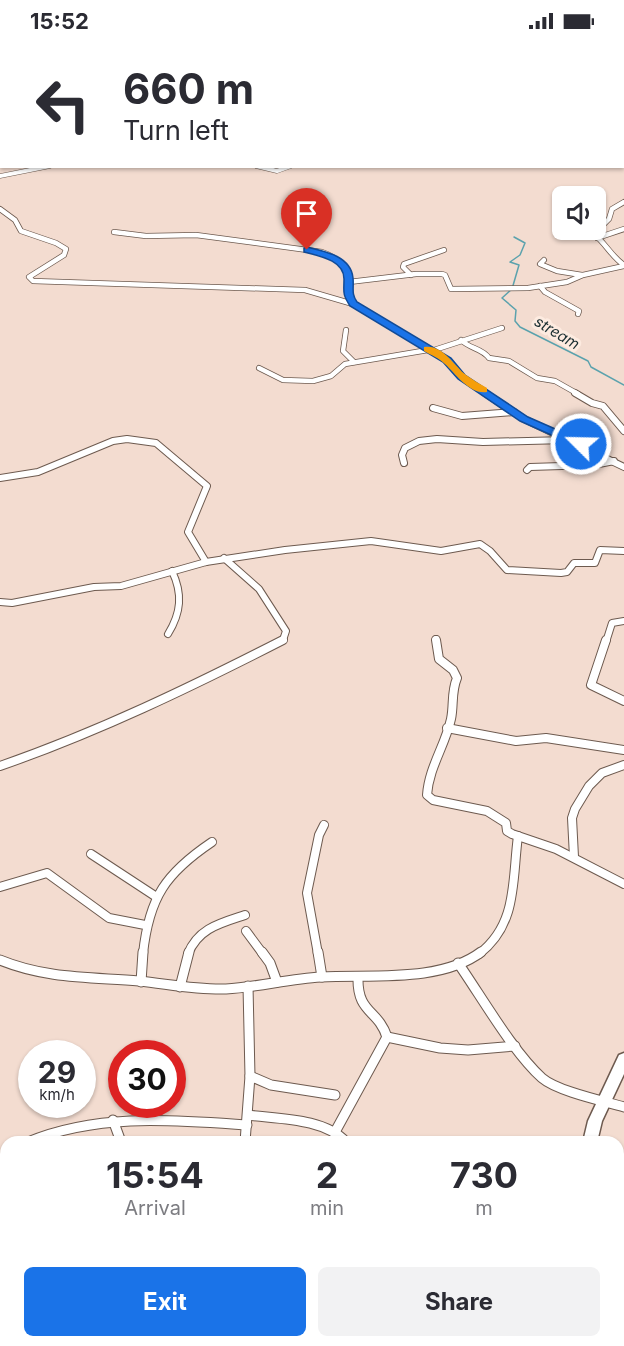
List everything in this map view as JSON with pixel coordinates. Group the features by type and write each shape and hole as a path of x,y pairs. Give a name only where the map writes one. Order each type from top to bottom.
{"street":[{"path":"0,176 40,168"},
{"path":"264,168 277,171 285,168"},
{"path":"606,222 612,209 624,202"},
{"path":"0,209 15,220 21,231 33,237 55,242 66,249 64,255 29,277 33,281 110,282 304,291 338,298 353,304 447,360 469,382 524,419 621,464"},
{"path":"606,235 624,229"},
{"path":"114,232 141,236 200,236 276,244 286,248 315,251 338,260 349,276 347,294 353,304"},
{"path":"614,233 624,234"},
{"path":"600,240 609,247 614,258 624,265"},
{"path":"411,275 403,267 404,264 444,250"},
{"path":"544,260 540,264 550,269 583,275"},
{"path":"348,282 411,275 444,275 451,289 491,287 520,289 571,281 583,275 624,265"},
{"path":"540,286 545,292 579,311 578,314"},
{"path":"259,368 284,380 317,381 332,375 341,366 354,362 430,350 502,328"},
{"path":"346,330 343,351 354,362"},
{"path":"461,340 466,345 484,351 489,358 509,362 537,378 555,381 592,403 603,406 624,431"},
{"path":"433,408 448,415 461,416 514,412"},
{"path":"404,463 402,456 406,446 418,441 442,439 480,442 571,440 600,428"},
{"path":"0,478 38,472 120,439 156,443 207,486 188,532 206,562"},
{"path":"527,470 530,467 540,466 621,464"},
{"path":"0,602 12,603 94,587 121,586 224,558 371,541 441,551 477,544 485,547 507,570 561,573 567,572 574,563 595,563 600,550 624,551"},
{"path":"0,766 174,695 282,640 286,631 267,599 224,558"},
{"path":"168,634 175,624 181,592 172,571"},
{"path":"624,621 612,623 591,685 624,701"},
{"path":"436,639 439,659 453,670 457,678 451,690 451,716 433,763 427,795 433,800 487,812 506,823 507,831 574,857 624,884"},
{"path":"447,728 516,741 546,738 624,750"},
{"path":"574,857 572,818 575,809 589,786 602,773 624,765"},
{"path":"322,977 307,893 319,836 324,825"},
{"path":"0,960 18,969 39,975 225,990 322,977 415,974 458,963 490,946 503,931 510,915 518,836"},
{"path":"141,982 145,925 155,896 182,863 212,842"},
{"path":"91,854 155,896"},
{"path":"0,887 47,873 109,918 145,925"},
{"path":"180,987 187,954 195,936 216,924 245,915"},
{"path":"246,931 270,963 277,982"},
{"path":"458,963 515,1046 543,1079 568,1090 624,1107"},
{"path":"335,1131 387,1037 383,1026 359,1002 356,990 358,977"},
{"path":"246,1136 250,1076 248,986"},
{"path":"387,1037 440,1048 468,1050 515,1046"},
{"path":"591,1136 595,1121 624,1059"},
{"path":"250,1076 271,1085 335,1095"},
{"path":"248,1115 318,1126 335,1131 340,1136"},
{"path":"46,1136 81,1124 113,1120 247,1125"},
{"path":"113,1120 119,1136"}],"waterway":[{"name":"stream","path":"514,237 525,243 520,255 510,262 519,265 512,289 502,298 516,310 515,321 520,327 588,361 591,367 624,385"}],"slow traffic":[{"path":"427,349 447,360 462,377 483,390"}],"route":[{"path":"307,250 336,258 349,276 347,294 353,304 447,360 462,377 489,393 524,419 581,444"}]}
